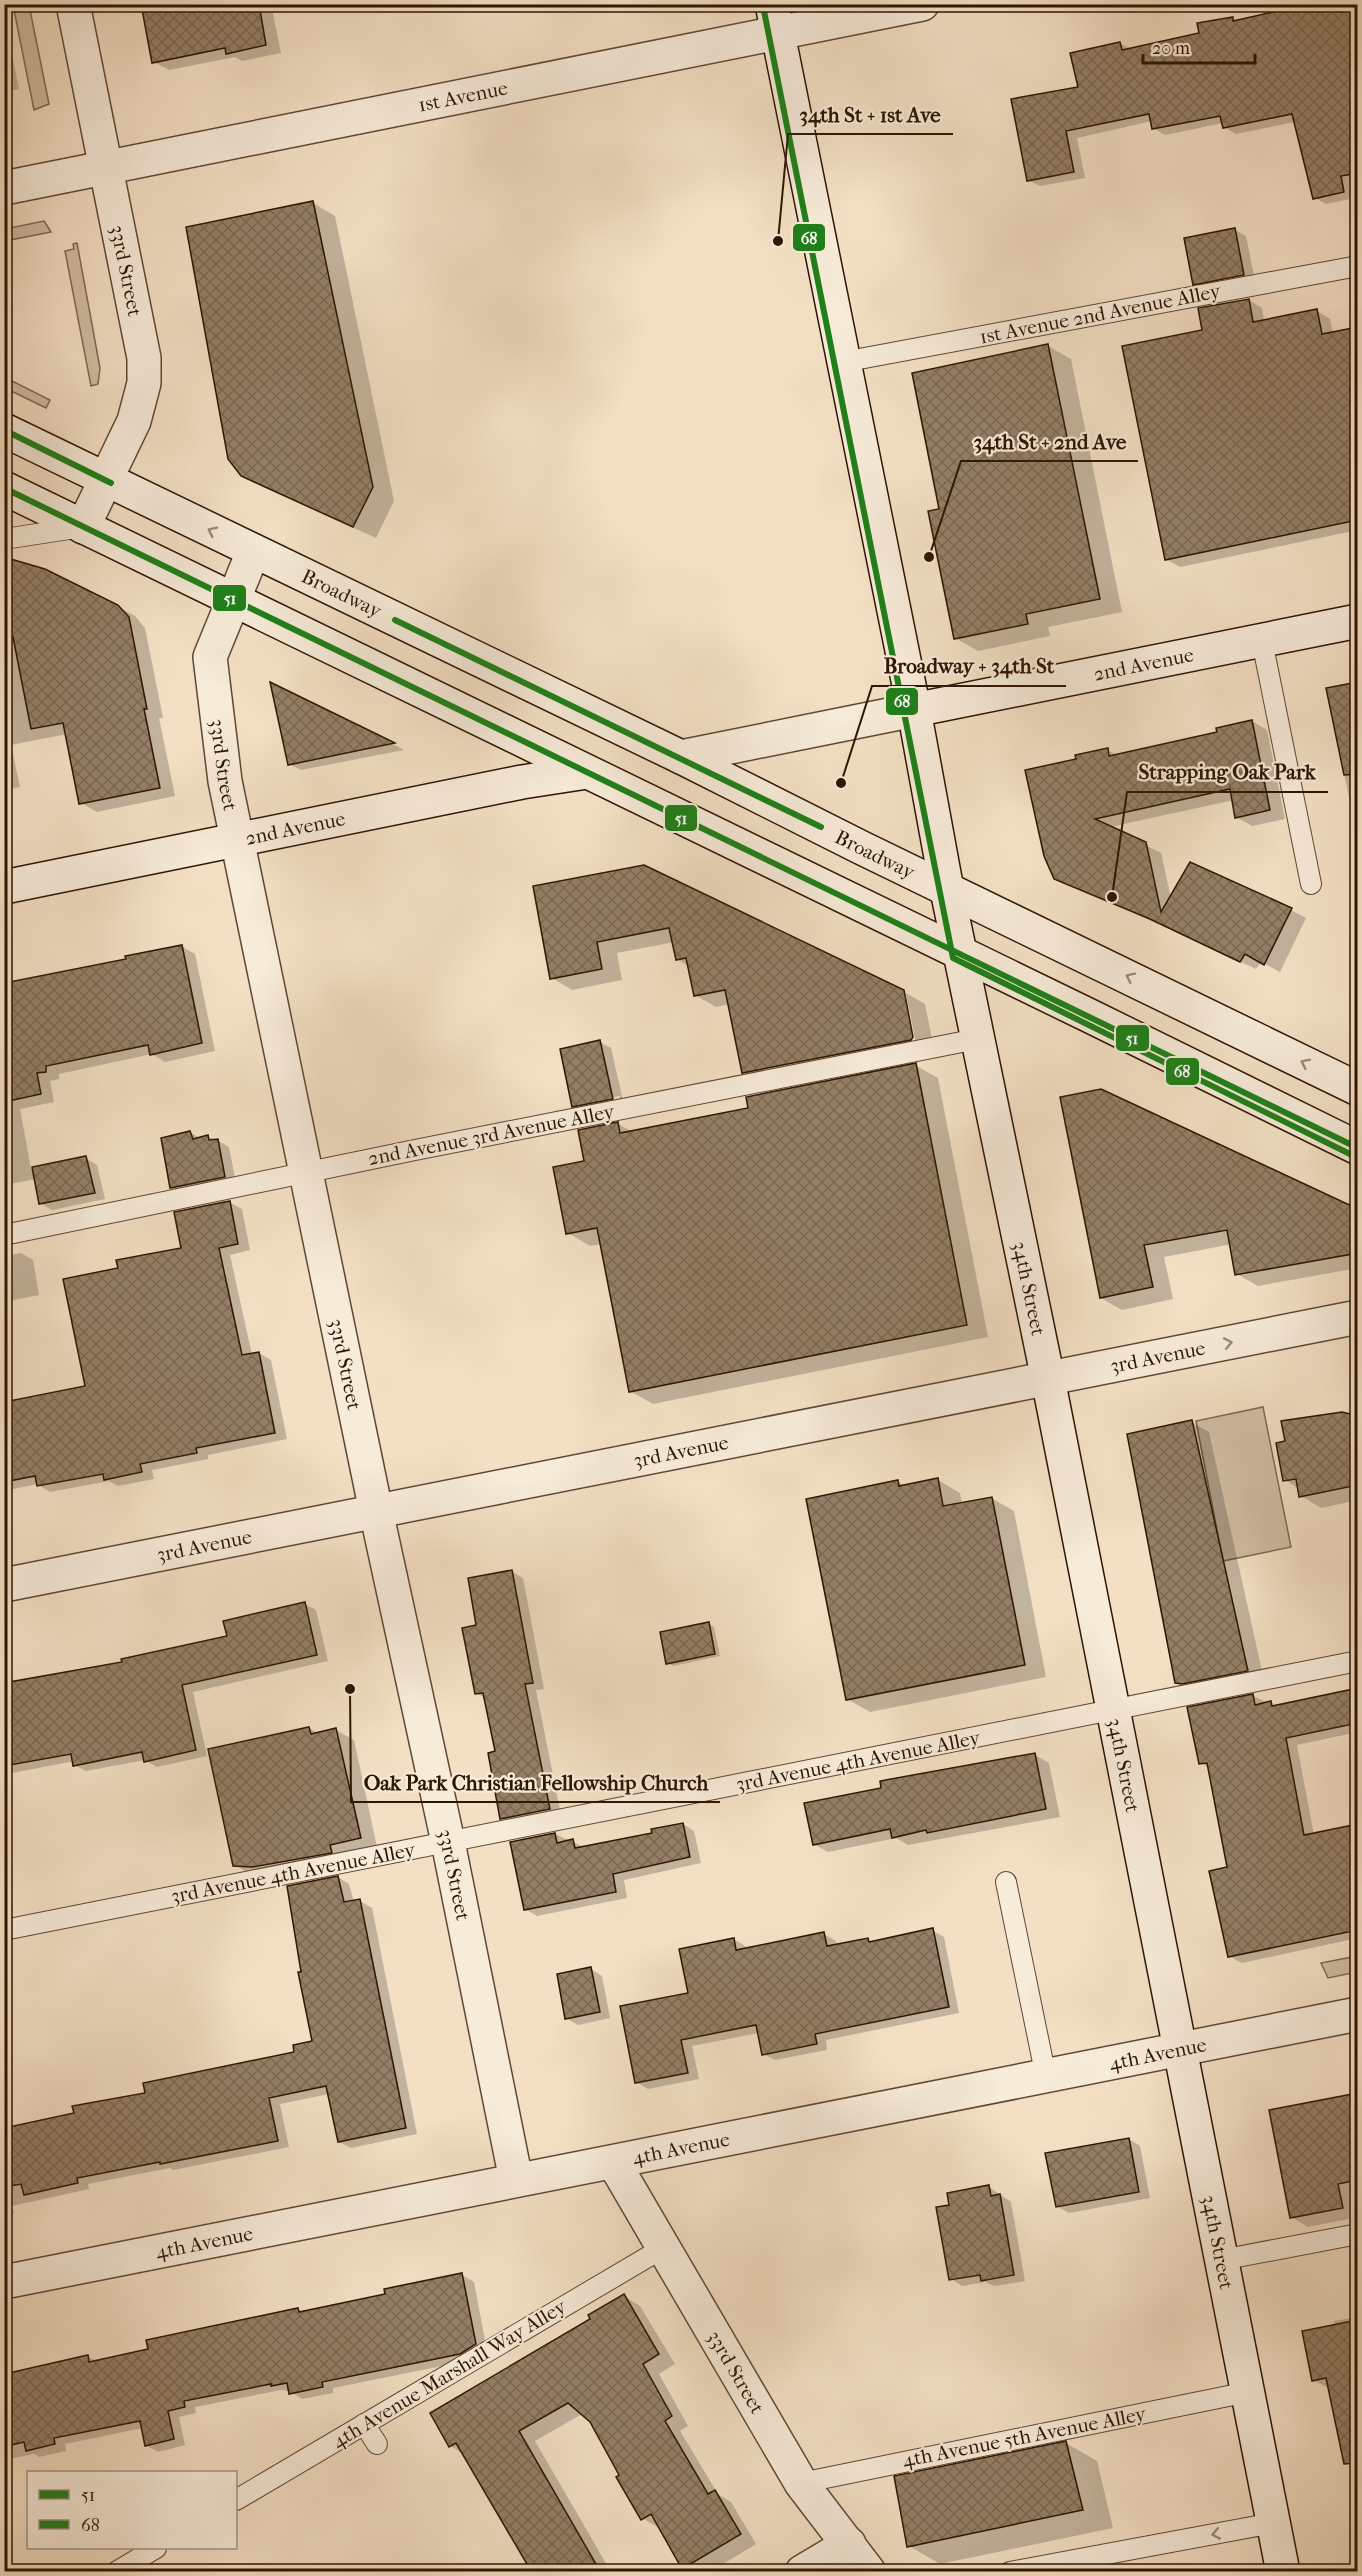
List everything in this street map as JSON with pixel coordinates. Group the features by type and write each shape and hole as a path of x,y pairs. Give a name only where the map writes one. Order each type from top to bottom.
{"street":[{"name":"33rd Street","path":"73,4 144,358 144,375 138,411 83,527"},
{"name":"1st Avenue","path":"4,188 775,19 922,4"},
{"name":"34th Street","path":"775,19 1283,2571"},
{"name":"Broadway","path":"4,430 253,552 681,756 947,890 1358,1089"},
{"path":"4,488 1358,1148"},
{"name":"33rd Street","path":"253,552 210,657 225,781 376,1511 448,1842 516,2180"},
{"name":"2nd Avenue","path":"681,756 1358,621"},
{"name":"2nd Avenue","path":"4,887 522,782 587,772"},
{"name":"3rd Avenue","path":"4,1585 1358,1317"},
{"name":"4th Avenue","path":"4,2282 1358,2014"},
{"name":"33rd Street","path":"614,2163 801,2483 869,2571"},
{"path":"802,2571 849,2544"}],"lane":[{"name":"1st Avenue 2nd Avenue Alley","path":"843,362 1358,266"},
{"path":"4,539 83,527"},
{"path":"1262,640 1311,884"},
{"name":"2nd Avenue 3rd Avenue Alley","path":"4,1235 306,1172 978,1039"},
{"name":"3rd Avenue 4th Avenue Alley","path":"4,1930 1358,1661"},
{"path":"1006,1881 1046,2077"},
{"path":"1221,2260 1358,2234"},
{"name":"4th Avenue Marshall Way Alley","path":"237,2499 663,2248"},
{"name":"4th Avenue 5th Avenue Alley","path":"801,2483 1248,2392"},
{"path":"364,2424 377,2444"},
{"path":"1010,2571 1273,2523"},
{"path":"116,2571 153,2549"}],"shaded area":[{"path":"13,5 29,5 49,104 34,110"},
{"path":"44,221 51,232 5,241 5,229"},
{"path":"77,243 100,368 98,384 91,386 65,251 74,249 73,244"},
{"path":"4,377 50,400 46,408 5,388"},
{"path":"1263,1407 1291,1547 1223,1561 1196,1421"},
{"path":"1357,1956 1357,1972 1328,1978 1321,1963"}],"building":[{"path":"141,4 259,4 266,45 226,54 225,48 152,63"},
{"path":"1308,4 1358,4 1358,173 1341,176 1344,192 1313,199 1292,114 1223,128 1220,116 1152,129 1149,114 1066,131 1074,172 1027,181 1011,99 1078,87 1070,53 1120,42 1122,50 1199,33 1197,23 1233,17 1233,21"},
{"path":"313,201 373,487 353,527 241,476 228,459 186,227"},
{"path":"1235,228 1244,275 1193,285 1184,238"},
{"path":"1249,299 1253,322 1317,309 1322,334 1358,327 1358,520 1165,560 1122,346 1202,330 1198,308"},
{"path":"1048,344 1100,599 1026,614 1028,624 954,639 928,511 939,509 912,373"},
{"path":"4,557 45,569 118,605 129,617 160,788 79,804 63,723 31,729 13,637 4,639"},
{"path":"270,682 395,743 288,765"},
{"path":"1358,682 1358,774 1344,775 1326,688"},
{"path":"1252,720 1270,810 1235,818 1230,789 1095,819 1146,842 1161,912 1190,862 1292,908 1264,965 1245,954 1240,962 1150,919 1054,879 1044,856 1025,770 1076,759 1075,755 1108,748 1109,756 1217,732 1216,728"},
{"path":"644,865 904,990 913,1037 911,1040 742,1073 725,990 694,996 686,958 676,960 669,928 597,942 602,969 550,979 533,886"},
{"path":"182,945 202,1043 150,1055 148,1045 46,1066 46,1072 37,1073 41,1094 4,1102 4,983 126,959 125,956"},
{"path":"600,1040 613,1099 572,1107 560,1049"},
{"path":"916,1063 967,1325 629,1392 597,1228 566,1234 553,1167 584,1161 578,1130 618,1122 620,1133 748,1108 746,1097"},
{"path":"1101,1089 1358,1209 1358,1253 1235,1275 1227,1230 1144,1245 1153,1287 1100,1298 1060,1097"},
{"path":"190,1131 193,1139 208,1135 209,1140 218,1139 225,1177 170,1188 161,1138"},
{"path":"86,1156 95,1193 39,1204 32,1167"},
{"path":"230,1201 238,1244 219,1248 242,1355 259,1352 275,1433 196,1448 197,1453 140,1464 142,1472 104,1480 103,1474 37,1486 35,1476 4,1482 4,1402 85,1386 63,1279 118,1268 116,1260 181,1248 174,1212"},
{"path":"1342,1412 1358,1416 1358,1485 1299,1497 1296,1479 1283,1481 1276,1443 1285,1441 1281,1421"},
{"path":"1192,1420 1248,1671 1182,1684 1175,1683 1127,1434"},
{"path":"938,1478 943,1506 992,1497 1025,1665 846,1700 806,1499 898,1480 899,1486"},
{"path":"512,1570 533,1683 525,1684 550,1809 500,1819 488,1753 495,1751 483,1693 475,1694 462,1628 476,1625 468,1578"},
{"path":"305,1602 317,1655 182,1685 196,1750 144,1762 142,1752 73,1766 71,1754 10,1765 4,1738 4,1683 122,1662 121,1659 227,1636 223,1621"},
{"path":"709,1622 715,1654 666,1664 660,1632"},
{"path":"1358,1688 1358,1723 1286,1738 1304,1835 1358,1824 1358,1930 1228,1957 1209,1871 1227,1867 1207,1763 1199,1764 1187,1707 1253,1694 1255,1705 1271,1701 1272,1706"},
{"path":"309,1727 311,1734 336,1728 361,1838 330,1845 332,1853 252,1867 233,1866 208,1749"},
{"path":"1035,1753 1046,1809 927,1833 926,1830 892,1838 890,1829 813,1845 804,1803 881,1788 880,1781"},
{"path":"683,1823 690,1857 613,1874 616,1892 524,1910 510,1842 555,1833 557,1843 573,1839 575,1848 652,1833 651,1829"},
{"path":"338,1876 344,1902 360,1899 406,2128 338,2142 326,2086 269,2098 278,2141 77,2178 78,2183 24,2195 21,2184 4,2187 4,2128 74,2113 72,2106 145,2093 143,2083 294,2052 293,2045 312,2041 298,1972 301,1972 287,1886"},
{"path":"933,1928 949,2007 815,2034 817,2044 762,2055 756,2025 681,2040 688,2073 635,2083 620,2006 688,1993 679,1949 734,1938 736,1950 824,1932 827,1946 868,1938 869,1942"},
{"path":"591,1967 600,2012 565,2019 557,1974"},
{"path":"1358,2093 1358,2180 1338,2184 1343,2208 1290,2218 1269,2110"},
{"path":"1129,2138 1139,2192 1056,2207 1045,2153"},
{"path":"989,2185 991,2196 1000,2194 1014,2275 981,2281 980,2275 949,2280 936,2207 949,2205 947,2193"},
{"path":"462,2273 476,2344 460,2354 322,2382 323,2387 289,2394 287,2383 271,2386 271,2384 184,2401 185,2407 168,2411 174,2439 145,2446 140,2421 54,2438 55,2444 26,2451 24,2442 11,2445 4,2416 4,2374 88,2355 89,2362 148,2349 146,2340 298,2308 299,2312 385,2294 384,2289"},
{"path":"624,2294 659,2354 643,2364 672,2416 665,2421 708,2494 715,2490 741,2534 682,2569 651,2514 641,2520 616,2477 619,2475 590,2422 568,2403 519,2431 600,2571 531,2571 456,2443 449,2447 430,2413 590,2319 588,2315"},
{"path":"1358,2320 1358,2463 1344,2464 1326,2378 1312,2381 1302,2331"},
{"path":"1066,2441 1083,2510 907,2547 894,2476"}],"transit line":[{"name":"68","path":"763,6 953,958 1354,1156"},
{"name":"51","path":"4,430 111,483"},
{"name":"51","path":"4,488 1358,1148"},
{"name":"51","path":"395,620 821,827"}],"place":[{"name":"34th St + 1st Ave","path":"778,241"},
{"name":"34th St + 2nd Ave","path":"929,557"},
{"name":"Broadway + 34th St","path":"841,783"},
{"name":"Strapping Oak Park","path":"1112,897"},
{"name":"Oak Park Christian Fellowship Church","path":"350,1689"}]}
